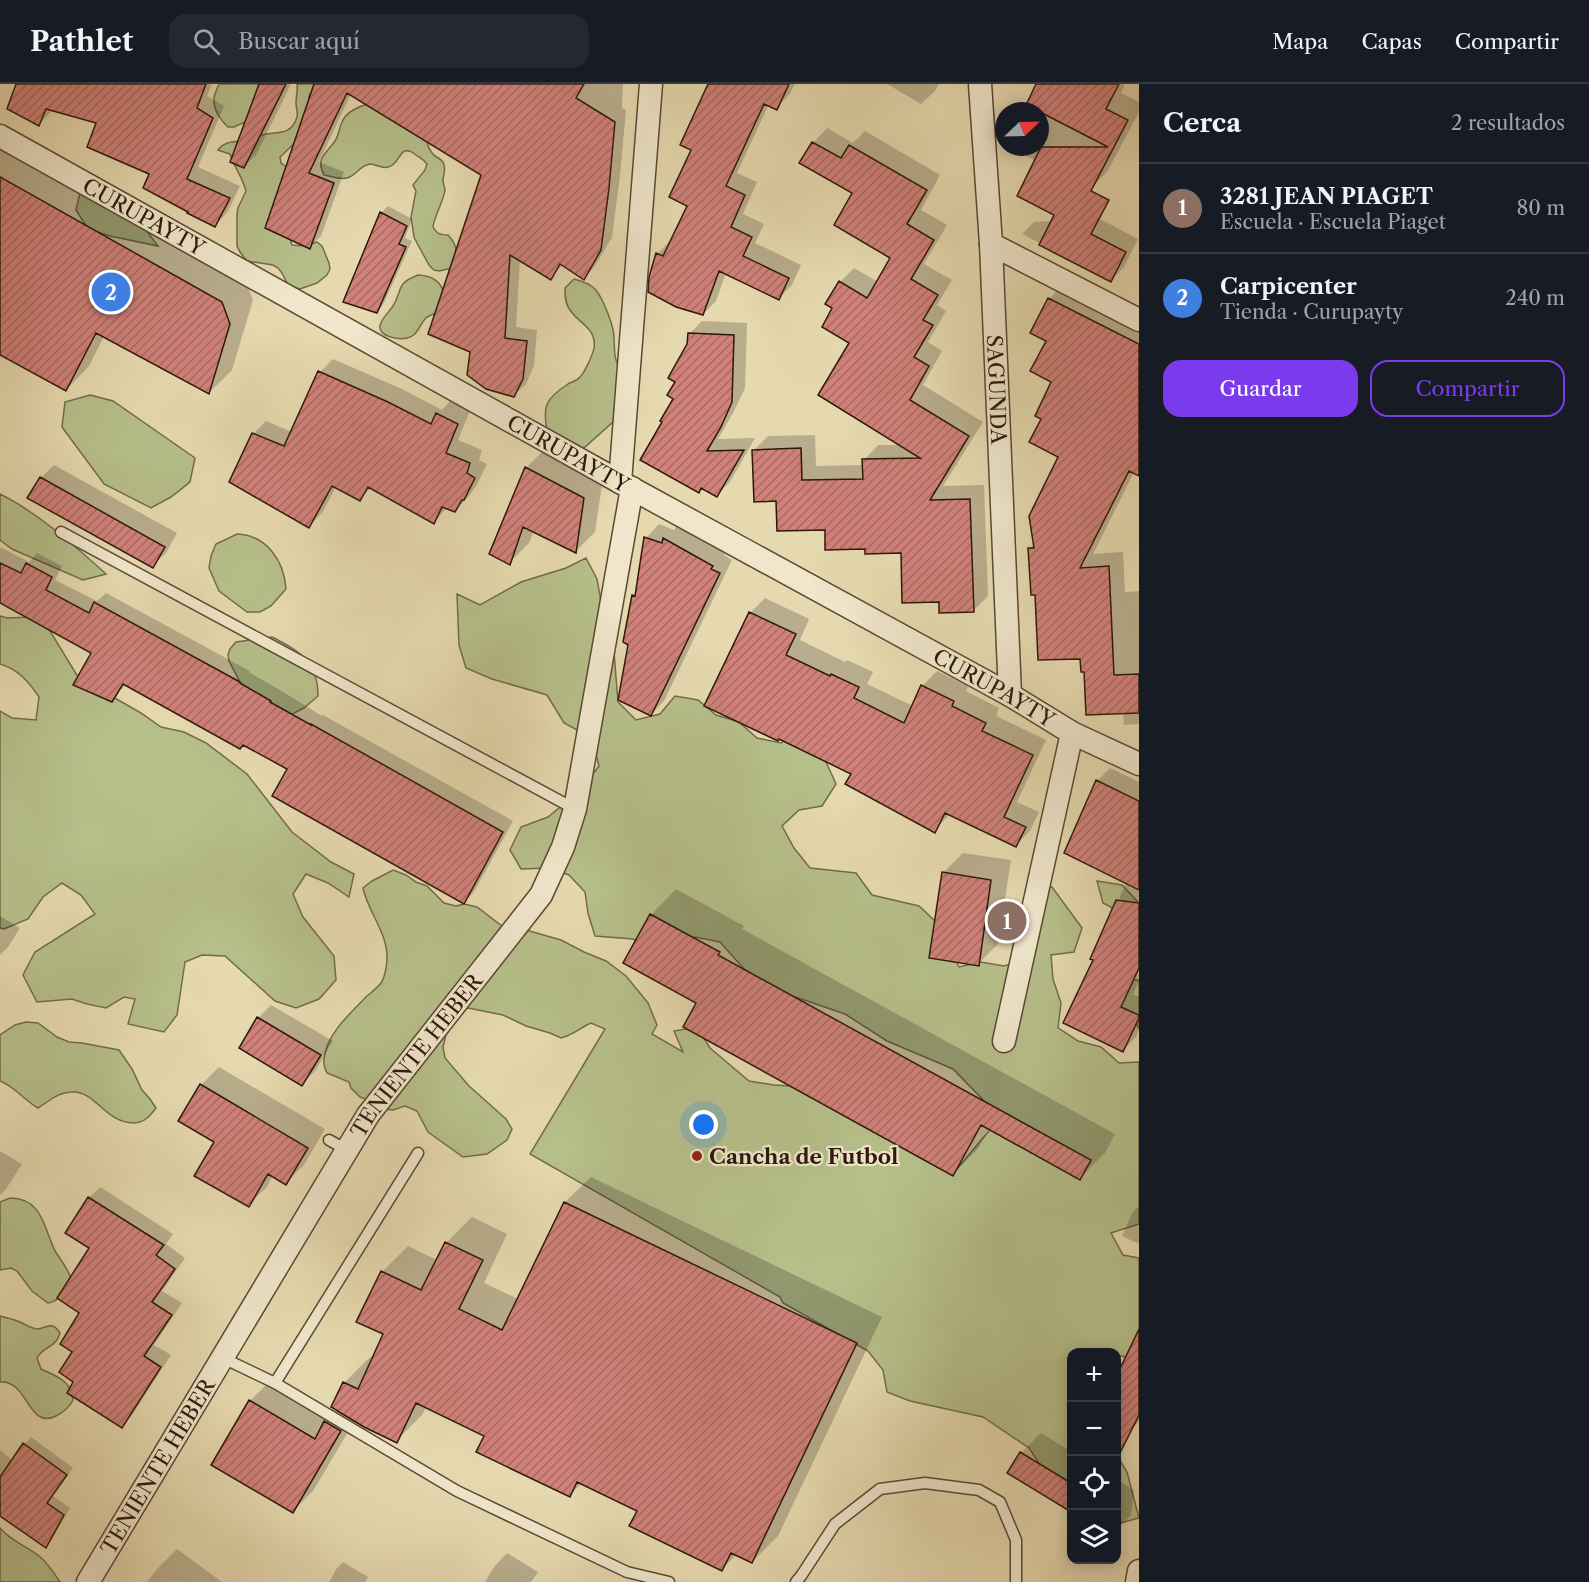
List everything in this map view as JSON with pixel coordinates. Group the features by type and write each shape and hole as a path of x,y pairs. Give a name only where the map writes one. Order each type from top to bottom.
{"street":[{"name":"TENIENTE HEBER","path":"88,1582 223,1358 338,1145 368,1115 542,895 563,847 575,809 626,485 651,84"},
{"name":"SAGUNDA","path":"980,84 991,243 1010,695"},
{"name":"CURUPAYTY","path":"0,136 626,485 1010,695 1072,733 1139,764"},
{"path":"991,243 1139,320"},
{"path":"1004,1041 1072,733"},
{"path":"1137,1582 1139,1571"}],"lane":[{"path":"61,532 575,809"},
{"path":"275,1383 418,1152"},
{"path":"223,1358 275,1383 457,1491 627,1572 669,1582"},
{"path":"795,1582 835,1524 880,1489 925,1483 979,1490 1000,1502 1016,1540 1016,1582"}],"green space":[{"path":"219,84 269,84 245,122 228,127 220,118 214,103"},
{"path":"297,84 315,84 309,96 308,107 297,141 280,157 281,163 291,170 289,236 292,245 305,246 317,242 322,246 330,269 327,275 317,283 300,289 288,285 278,268 273,265 247,261 240,252 237,246 237,214 246,191 230,154 218,150 226,143 247,141 292,127 297,115"},
{"path":"369,104 426,130 430,151 443,162 445,190 433,227 439,234 448,235 454,243 456,254 452,268 434,270 414,237 411,217 416,191 413,185 425,170 427,164 422,159 406,151 388,167 367,165 350,177 344,178 324,175 321,160 336,139 344,118 353,110"},
{"path":"81,188 125,202 158,246 88,229 76,210"},
{"path":"418,275 433,278 441,287 446,296 439,312 426,318 411,337 399,339 390,337 381,330 382,321 406,281"},
{"path":"574,279 583,281 595,289 608,312 614,333 616,360 623,374 614,421 585,447 574,452 547,430 545,414 551,398 582,375 594,348 590,331 568,308 566,302 565,288"},
{"path":"90,395 113,401 195,458 190,482 171,497 151,508 104,484 62,427 65,402"},
{"path":"0,494 42,520 106,574 83,580 12,549 0,540"},
{"path":"237,534 247,535 265,544 277,559 285,578 286,589 271,606 260,612 247,612 219,591 209,568 216,544"},
{"path":"586,558 597,579 606,629 614,652 618,702 636,720 660,714 675,696 698,700 716,715 739,722 757,738 781,743 799,729 826,762 836,784 822,806 799,810 782,826 794,848 810,868 856,873 872,895 919,906 936,922 959,967 981,962 1004,966 1027,959 1028,888 1052,887 1082,928 1074,952 1051,955 1053,979 1061,1003 1058,1028 1078,1041 1101,1047 1119,1063 1139,1062 1139,1224 1111,1233 1123,1255 1139,1258 1139,1360 1121,1356 1121,1348 1067,1348 1067,1498 1054,1486 1029,1448 983,1417 910,1401 887,1392 883,1370 868,1351 783,1303 780,1297 530,1154 605,1029 591,1023 561,1038 503,1015 468,1008 458,1015 446,1035 443,1047 445,1058 469,1086 506,1119 512,1129 507,1140 487,1154 463,1157 428,1132 417,1111 405,1106 393,1110 381,1109 371,1101 360,1097 351,1088 349,1082 327,1073 324,1059 334,1032 384,978 387,957 384,939 363,888 393,870 427,886 444,903 477,907 502,926 561,940 606,961 626,976 648,1003 657,1025 652,1034 683,1052 674,1031 697,1027 710,1048 749,1081 825,1088 956,1170 994,1125 986,1103 953,1069 887,1041 845,1014 775,990 752,978 720,942 695,937 676,951 653,952 633,939 595,936 585,892 569,875 548,868 521,869 510,850 521,827 548,817 581,790 599,766 592,738 564,723 547,695 492,679 466,668 459,645 457,594 480,605 521,582 566,568"},
{"path":"0,616 31,617 50,631 78,677 161,727 184,732 206,743 247,774 292,832 331,862 354,874 349,897 328,883 306,874 293,894 303,917 334,956 336,980 319,999 296,1008 275,1001 225,956 202,955 185,962 177,1015 164,1032 128,1024 135,999 124,997 106,1008 72,999 37,1002 23,975 35,952 95,914 81,895 62,883 43,897 28,919 4,929 0,928 0,711 12,718 36,720 39,697 22,677 12,669 0,664"},
{"path":"272,637 291,647 306,659 315,674 318,696 304,708 289,716 241,684 229,661 230,649 236,642"},
{"path":"1097,881 1122,885 1139,903 1139,929 1124,914 1103,903"},
{"path":"1139,980 1139,1028 1118,1003 1116,981"},
{"path":"26,1022 38,1023 57,1037 69,1042 119,1050 142,1090 156,1108 144,1120 134,1123 115,1118 88,1096 80,1093 72,1092 54,1097 38,1108 33,1105 10,1086 0,1081 0,1035 15,1025"},
{"path":"10,1198 21,1199 36,1209 55,1251 70,1275 71,1279 65,1291 52,1302 48,1303 32,1291 17,1271 11,1268 0,1270 0,1202"},
{"path":"0,1316 35,1329 52,1326 60,1333 54,1344 41,1352 37,1358 41,1369 66,1383 72,1393 73,1400 68,1408 56,1416 46,1418 39,1416 17,1388 10,1383 0,1382"},
{"path":"1121,1462 1127,1472 1139,1518 1121,1523"},
{"path":"0,1528 42,1559 60,1582 0,1582"}],"building":[{"path":"16,84 206,84 197,108 213,118 187,179 230,198 215,227 143,188 149,174 87,147 96,123 46,109 39,126 7,109"},
{"path":"259,84 286,84 244,168 230,162"},
{"path":"314,84 584,84 576,98 615,122 601,250 584,280 560,264 551,280 510,255 505,338 527,341 523,379 514,397 486,389 467,375 470,352 428,334 481,175 347,93 309,173 334,183 310,249 265,228"},
{"path":"708,84 789,84 777,110 764,104 726,186 745,195 731,227 752,237 743,256 789,278 779,300 719,271 703,315 676,307 648,292 649,277 656,253 663,256 687,206 669,197 691,150 680,145"},
{"path":"1036,84 1119,84 1106,109 1128,120 1091,191 1109,200 1091,234 1126,252 1111,282 1039,245 1054,215 1017,196 1037,156 1049,156 1049,147 1108,147 1049,117 1049,102 1027,102"},
{"path":"812,142 841,158 849,145 927,190 907,224 934,240 911,279 938,295 923,320 933,325 914,357 929,366 910,400 969,436 930,500 970,499 974,612 939,613 939,602 902,603 901,553 865,554 865,549 825,550 825,530 777,531 776,501 754,502 752,450 801,448 802,480 863,479 862,459 920,458 818,395 849,343 822,327 832,308 825,304 839,281 867,298 890,258 834,225 852,193 799,163"},
{"path":"0,177 222,302 230,324 209,394 96,333 66,391 0,355"},
{"path":"380,212 407,226 399,244 406,247 377,313 343,302"},
{"path":"1048,298 1139,344 1139,476 1129,471 1080,568 1109,566 1114,675 1139,674 1139,713 1086,715 1084,672 1081,672 1080,659 1038,660 1035,595 1031,595 1028,548 1034,548 1029,516 1058,457 1029,442 1041,419 1035,416 1051,382 1030,371 1046,341 1030,333"},
{"path":"688,333 734,335 732,402 707,451 744,450 717,497 701,488 699,493 640,460 673,399 667,395 675,382 668,378 687,344"},
{"path":"318,371 431,424 436,413 458,424 446,453 470,463 467,473 475,478 455,512 442,507 434,524 368,487 360,501 332,486 309,528 229,482 252,433 284,446"},
{"path":"525,467 584,498 576,553 523,527 510,565 489,554"},
{"path":"40,477 165,547 153,568 27,498"},
{"path":"644,537 662,543 663,538 713,566 711,569 720,573 651,716 618,700 628,645 623,642 632,595 635,596"},
{"path":"0,563 21,573 26,563 52,577 46,590 89,613 94,602 240,682 270,702 503,832 464,904 272,796 287,769 243,745 240,749 123,684 112,702 73,685 91,653 0,603"},
{"path":"749,612 796,634 786,655 859,687 854,698 904,723 921,685 954,701 952,706 986,723 982,731 1033,755 1004,817 1026,827 1016,847 945,813 935,833 845,784 851,774 704,706"},
{"path":"1096,780 1139,801 1139,890 1064,853"},
{"path":"942,872 991,880 979,966 929,958"},
{"path":"1116,900 1139,903 1139,968 1121,1007 1139,1015 1139,1018 1123,1052 1063,1023 1093,960 1090,959"},
{"path":"650,914 720,952 718,955 1091,1160 1080,1180 981,1125 953,1176 683,1027 696,1003 623,963"},
{"path":"257,1017 321,1055 302,1086 239,1048"},
{"path":"200,1084 308,1148 286,1185 268,1174 249,1207 194,1176 214,1142 178,1121"},
{"path":"88,1197 164,1245 156,1255 175,1269 152,1302 172,1315 144,1356 161,1367 122,1428 67,1393 73,1382 59,1372 72,1352 60,1344 79,1313 57,1298 89,1248 65,1233"},
{"path":"564,1202 857,1343 752,1563 731,1553 722,1571 629,1526 637,1511 577,1482 570,1497 476,1452 484,1436 416,1403 397,1443 331,1407 343,1382 358,1389 383,1334 356,1322 381,1271 421,1290 445,1242 483,1260 459,1309 502,1330"},
{"path":"1139,1329 1139,1415 1121,1451 1121,1402 1121,1367"},
{"path":"249,1400 315,1439 324,1421 341,1431 293,1513 211,1465"},
{"path":"23,1443 67,1475 47,1503 64,1515 46,1548 0,1516 0,1477"},
{"path":"1020,1452 1067,1481 1067,1510 1007,1473"}],"place":[{"name":"Carpicenter","path":"111,292"},
{"name":"3281 JEAN PIAGET","path":"1007,921"},
{"name":"Cancha de Futbol","path":"697,1156"}]}
